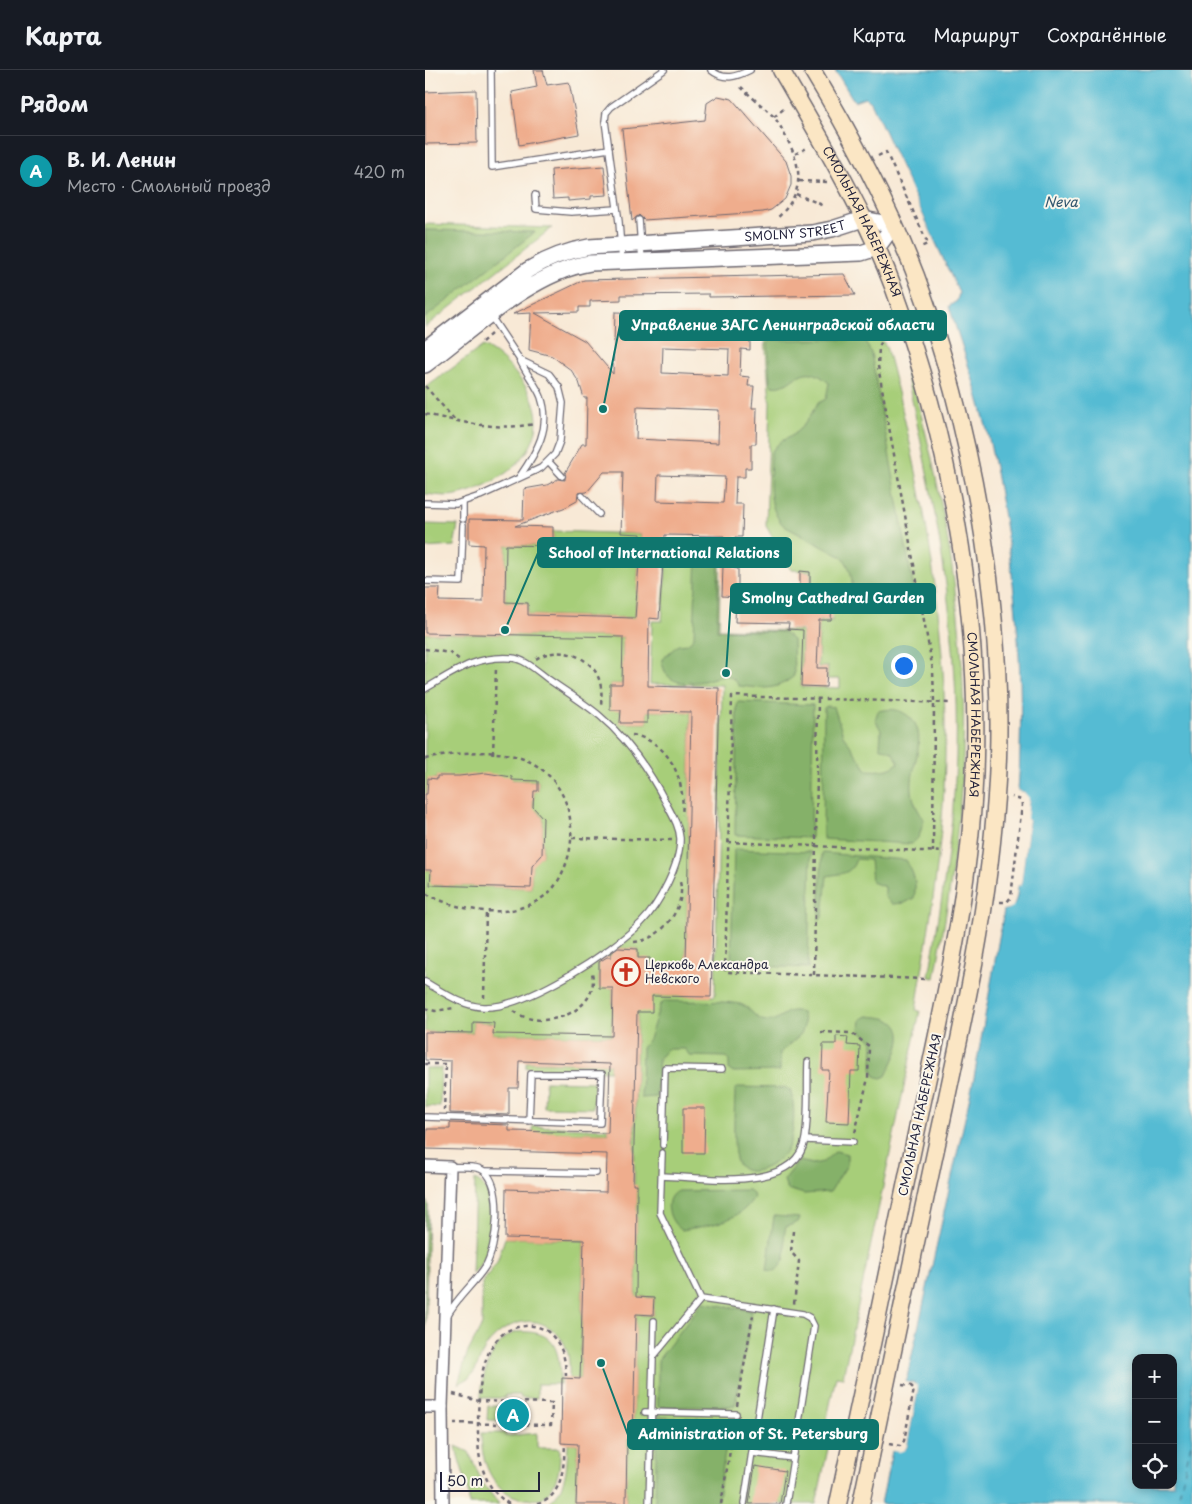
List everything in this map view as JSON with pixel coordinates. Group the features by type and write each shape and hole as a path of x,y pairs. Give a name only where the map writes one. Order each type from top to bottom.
{"main road":[{"name":"СМОЛЬНАЯ НАБЕРЕЖНАЯ","path":"781,70 845,180 877,248 910,335 937,427 955,514 969,618 975,756 963,905 838,1504"},
{"name":"СМОЛЬНАЯ НАБЕРЕЖНАЯ","path":"813,70 868,169 916,276 960,421 979,509 992,616 998,756 985,906 962,1026 861,1504"}],"street":[{"name":"SMOLNY STREET","path":"425,365 546,259 567,251 621,245 812,233 840,227 863,219 894,225"},
{"path":"877,248 894,225"},
{"name":"SMOLNY STREET","path":"425,349 487,310 570,266 642,261 843,255 861,253 877,248"},
{"path":"425,1166 450,1167 442,1407 443,1504"},
{"path":"425,1407 442,1407"}],"lane":[{"path":"491,70 492,167 609,149"},
{"path":"622,262 606,114 611,108 664,70"},
{"path":"711,70 718,76 732,78 750,70"},
{"path":"535,195 536,209 571,212 617,209"},
{"path":"639,220 642,261"},
{"path":"700,240 701,259"},
{"path":"487,310 520,360 541,398 544,422 543,437 538,450 519,478"},
{"path":"425,503 463,502 519,478 549,462 555,454 561,441 563,422 563,403 559,387 549,374 520,360"},
{"path":"549,462 562,476"},
{"path":"582,496 599,514"},
{"path":"425,581 461,582 463,502"},
{"path":"425,689 468,664 483,658 514,658 529,665 601,717 618,734 643,766 679,827 680,840 678,853 663,894 641,922 589,962 563,979 507,1005 484,1007 461,1002 425,982"},
{"path":"662,1176 759,1178 776,1174 789,1166 799,1155 805,1140 808,1062"},
{"path":"663,1145 665,1068 722,1069"},
{"path":"425,1117 444,1117 529,1121 600,1123 602,1074 531,1074 529,1121"},
{"path":"805,1140 853,1142"},
{"path":"662,1153 660,1212 701,1299"},
{"path":"450,1167 479,1168 485,1171 596,1173"},
{"path":"445,1320 455,1302 485,1267 493,1249 496,1199 492,1182 485,1171"},
{"path":"701,1299 793,1313 810,1318 814,1326 786,1504"},
{"path":"653,1357 701,1299"},
{"path":"744,1504 775,1310"},
{"path":"649,1504 648,1412 654,1322"},
{"path":"648,1412 736,1414"},
{"path":"752,1453 793,1458"}],"path":[{"path":"741,88 774,117 795,154 799,181 796,194 787,209 776,219"},
{"path":"774,117 786,107"},
{"path":"795,154 809,147"},
{"path":"878,156 886,152 893,166 928,244 920,247"},
{"path":"799,181 828,182"},
{"path":"796,194 820,204 823,209"},
{"path":"888,328 879,347 878,366 931,660 934,702 933,852"},
{"path":"425,386 456,421"},
{"path":"425,414 456,421 516,427 538,423"},
{"path":"425,650 450,653 468,664"},
{"path":"529,665 537,658 549,652 563,652 579,657 594,670 601,687 601,717"},
{"path":"493,754 496,658"},
{"path":"924,980 725,972 732,696 951,703"},
{"path":"814,975 818,698"},
{"path":"618,734 635,735 651,742 670,759 681,782 683,803 679,827"},
{"path":"425,759 458,753 493,754 525,759 544,769 565,797 573,831 569,856 559,880 547,894 530,904 507,911 486,911 443,903 425,893"},
{"path":"999,902 1007,902 1011,897 1021,818 1022,802 1012,798"},
{"path":"572,838 680,840"},
{"path":"728,842 817,844 944,852"},
{"path":"484,1007 486,911"},
{"path":"507,1005 517,1013 535,1019 558,1018 581,1008 591,992 592,976 589,962"},
{"path":"425,1008 435,1011 453,1009 461,1002"},
{"path":"821,1032 851,1033 869,1046 868,1078 853,1142"},
{"path":"425,1064 446,1064 444,1117"},
{"path":"793,1231 791,1252 799,1261 793,1313"},
{"path":"509,1504 496,1495 484,1475 478,1452 480,1377 485,1359 505,1333 517,1326 532,1325 545,1330 555,1339 566,1362 566,1379"},
{"path":"889,1444 900,1446 904,1441 914,1389 911,1386 902,1384"},
{"path":"452,1423 551,1425 552,1403 479,1401 453,1394"},
{"path":"537,1504 551,1496 559,1484 564,1462 565,1443"}],"green space":[{"path":"425,224 552,228 425,327"},
{"path":"425,230 535,232 425,318"},
{"path":"765,337 880,338 886,346 911,446 930,548 937,600 945,703 942,819 935,883 916,1010 920,1011 843,1377 836,1376 822,1442 829,1444 816,1504 626,1504 627,1439 633,1438 636,1310 641,1309 641,1315 653,1315 654,1298 641,1297 636,1302 637,1186 634,1185 637,1012 652,996 715,996 722,685 650,684 652,621 662,621 668,540 721,542 719,629 802,631 801,687 840,688 840,679 827,679 828,667 818,667 819,621 832,621 833,603 811,603 811,571 791,570 766,526 770,403"},
{"path":"864,339 871,353 915,596 914,601 907,609 856,608 853,604 851,574 846,562 842,557 784,526 774,510 770,491 771,452 780,442 793,435 804,425 818,403 826,399 829,383 819,376 804,373 786,384 772,386 770,383 768,342 771,340"},
{"path":"483,346 508,364 532,399 537,419 534,437 526,453 513,468 496,480 477,489 456,495 425,494 425,388"},
{"path":"908,366 943,511 951,560 962,658 964,708 959,812 949,896 935,978 929,977 946,867 955,784 956,706 954,657 943,560 905,368"},
{"path":"425,524 458,525 454,546 425,548"},
{"path":"553,531 641,534 635,618 528,615 528,603 505,602 506,545 553,546"},
{"path":"705,547 713,548 719,553 717,630 784,632 793,640 794,676 781,685 768,688 739,686 735,680 727,676 704,681 682,682 675,681 666,674 662,659 678,645 688,644 694,637 697,553"},
{"path":"425,633 623,637 622,684 610,684 610,709 621,710 620,723 647,723 647,711 691,712 686,965 650,964 638,958 638,949 612,948 611,957 599,956 599,987 613,988 612,1036 493,1034 493,1023 473,1022 473,1033 425,1032 425,870 431,870 431,885 531,888 532,862 535,862 542,855 543,818 537,811 533,811 534,791 538,790 538,781 437,776 437,779 428,779 427,794 425,794"},
{"path":"737,702 813,705 811,838 735,835"},
{"path":"827,706 834,707 843,735 867,770 888,769 899,762 892,752 880,747 881,730 875,720 878,711 897,710 907,715 914,722 919,740 913,771 912,791 916,806 924,819 919,837 912,844 823,839 824,708"},
{"path":"734,849 811,852 808,968 731,965"},
{"path":"822,853 906,860 914,878 914,898 905,903 892,904 885,897 885,887 872,882 870,860 856,859 849,871 827,876 823,916 819,921"},
{"path":"665,1001 740,1004 766,1021 771,1021 796,1011 802,1013 804,1027 799,1036 780,1053 780,1071 732,1072 729,1070 729,1060 726,1057 690,1056 685,1049 667,1049 659,1058 656,1097 641,1098 642,1048 649,1039 660,1005"},
{"path":"868,1016 888,1019 899,1030 899,1046 896,1054 886,1076 881,1078 875,1076 872,1070 873,1041 860,1030 861,1019"},
{"path":"526,1062 610,1064 610,1071 526,1068"},
{"path":"425,1068 441,1068 440,1107 425,1106"},
{"path":"545,1081 594,1082 593,1108 544,1107"},
{"path":"737,1087 786,1088 790,1090 792,1096 793,1131 788,1147 776,1162 755,1171 743,1169 736,1159 734,1129 735,1091"},
{"path":"533,1126 608,1129 608,1133 533,1132"},
{"path":"836,1151 847,1154 847,1165 830,1192 804,1194 787,1189 784,1180 799,1161 813,1164 823,1162"},
{"path":"475,1180 488,1193 493,1213 493,1224 486,1254 472,1274"},
{"path":"748,1190 752,1192 754,1197 748,1206 732,1218 682,1230 673,1222 668,1205 673,1194 678,1191"},
{"path":"425,1195 428,1205 425,1364"},
{"path":"425,1195 428,1205 428,1228 425,1229"},
{"path":"774,1216 800,1218 798,1222 786,1227 784,1260 775,1271 767,1270"},
{"path":"505,1238 584,1240 580,1379 569,1379 567,1350 561,1338 550,1328 542,1324 524,1322 508,1327 493,1338 487,1345 474,1373 458,1384 467,1354 482,1325 482,1283 497,1262"},
{"path":"703,1302 752,1311 735,1406 658,1407 658,1360"},
{"path":"515,1332 539,1334 553,1344 559,1361 560,1384 537,1384 537,1398 505,1395 505,1398 481,1398 483,1379 489,1360 500,1344"},
{"path":"488,1406 525,1407 525,1421 487,1420"},
{"path":"657,1417 730,1419 717,1504 655,1504"},
{"path":"481,1433 505,1433 505,1436 537,1433 537,1448 560,1448 559,1470 551,1489 540,1499 525,1499 513,1496 503,1490 495,1481 484,1459"},
{"path":"568,1443 578,1444 576,1504 547,1504 559,1492 565,1477"},
{"path":"456,1446 469,1452 482,1482 499,1504 469,1504 468,1490"}],"water":[{"name":"Neva","path":"835,70 1192,70 1192,1504 881,1504 892,1451 905,1450 907,1446 918,1390 914,1383 906,1382 974,1078 1004,910 1012,907 1017,897 1018,885 1021,885 1029,820 1026,820 1029,801 1024,792 1018,791 1021,705 1017,619 1012,576 999,490 987,430 949,306 957,301 959,293 871,102 865,97 854,101"}],"pier":[{"path":"895,155 933,237 930,238 893,156"},
{"path":"1018,791 1024,792 1029,798 1027,819 1029,820 1021,886 1018,885 1013,907 1004,910 1014,902 1016,885 1019,883 1026,822 1024,820 1026,799 1023,795 1018,794"},
{"path":"906,1382 917,1385 918,1390 907,1446 905,1450 899,1452 892,1451 893,1448 902,1449 905,1445 916,1389 915,1386 906,1384"}],"building":[{"path":"534,70 543,70 547,85 569,82 579,134 519,145 512,92 537,87"},
{"path":"476,90 477,143 425,144 425,92"},
{"path":"718,96 732,99 786,161 791,176 791,185 785,199 771,210 763,212 644,220 639,215 632,221 622,129 705,120 707,103"},
{"path":"604,166 607,195 591,196 591,199 568,201 568,198 553,199 551,170"},
{"path":"844,274 855,295 709,297 709,294 621,295 621,300 590,301 590,307 579,307 579,312 535,313 585,341 613,374 615,312 751,316 751,319 773,319 773,336 750,337 750,350 741,349 740,376 749,377 748,386 754,386 752,408 757,408 756,444 751,444 751,468 745,468 745,477 736,477 735,504 743,504 742,537 735,537 734,568 738,569 738,586 800,588 800,571 810,572 810,604 832,604 831,620 819,620 817,668 827,668 826,687 801,686 803,630 788,629 789,623 735,622 736,597 722,596 724,536 665,535 659,619 649,618 648,686 719,688 711,997 652,996 652,1012 637,1012 633,1185 637,1185 636,1297 654,1298 653,1315 636,1314 633,1439 627,1439 626,1504 576,1504 578,1444 561,1443 562,1378 580,1379 584,1240 505,1238 506,1189 606,1192 607,1154 426,1149 427,1129 450,1129 450,1123 509,1125 509,1131 608,1133 610,1064 519,1061 518,1088 509,1088 509,1115 450,1113 451,1061 425,1060 425,1032 473,1033 473,1022 494,1023 493,1034 612,1036 613,988 599,988 599,962 607,957 611,957 611,953 618,948 638,949 638,958 650,958 650,964 686,965 691,712 647,711 647,723 620,723 621,710 610,710 610,684 622,684 623,637 425,633 425,588 440,588 439,601 483,602 484,545 469,544 469,519 523,520 524,489 547,485 558,479 565,480 565,473 582,444 586,444 587,398 584,398 579,382 571,370 552,356 529,350 531,313 513,314 584,280","holes":["663,347 729,349 728,376 662,373","637,407 719,410 718,443 636,439","604,472 623,472 621,533 641,534 635,618 528,615 528,603 505,602 506,545 553,546 553,527 515,526 566,507 577,501 578,493 587,492","658,475 725,477 723,503 657,501"]},
{"path":"486,773 512,777 512,780 538,781 538,791 534,791 533,807 543,818 542,855 532,866 531,888 430,885 431,870 425,870 425,794 427,794 428,778 437,779 437,776"},
{"path":"836,1036 848,1037 847,1045 860,1046 859,1071 851,1071 849,1123 826,1122 829,1070 822,1070 823,1044 836,1044"},
{"path":"683,1108 705,1108 704,1153 683,1153"},
{"path":"755,1466 785,1471 780,1504 749,1504"}],"ferry route":[{"path":"1177,1504 1192,1439"}],"place":[{"name":"Управление ЗАГС Ленинградской области","path":"603,409"},
{"name":"School of International Relations","path":"505,630"},
{"name":"Smolny Cathedral Garden","path":"726,673"},
{"name":"Церковь Александра Невского","path":"626,972"},
{"name":"Administration of St. Petersburg","path":"601,1363"},
{"name":"В. И. Ленин","path":"513,1415"}]}
